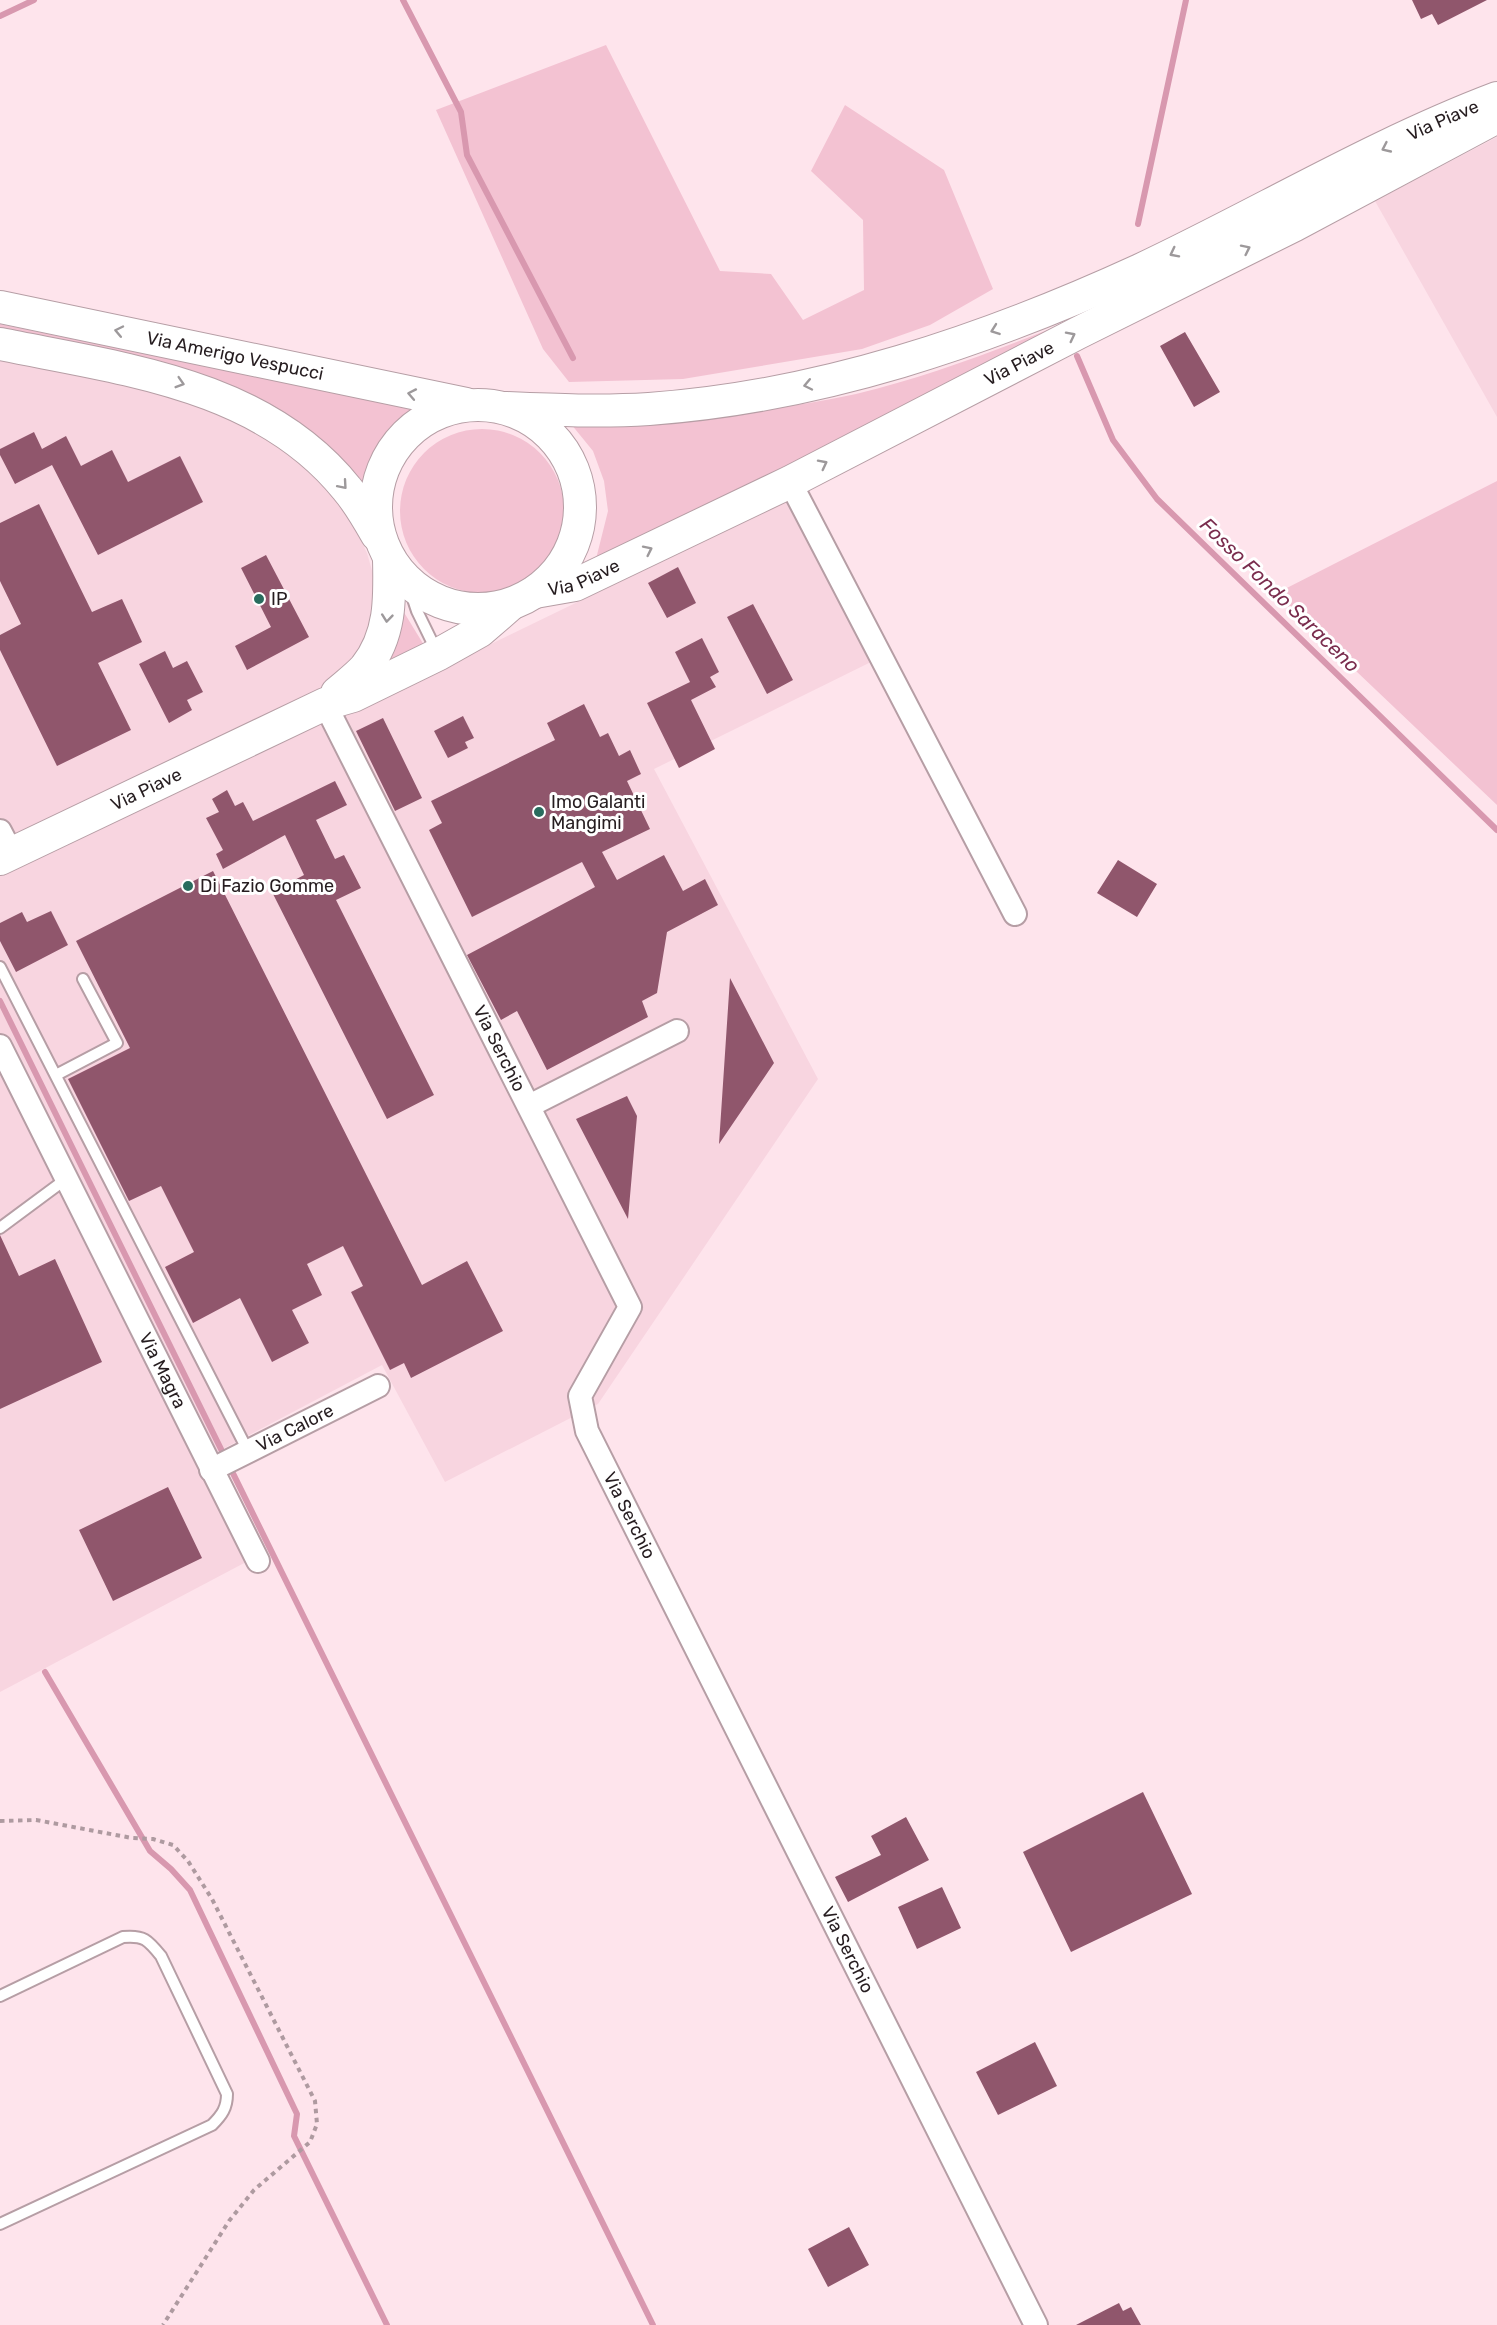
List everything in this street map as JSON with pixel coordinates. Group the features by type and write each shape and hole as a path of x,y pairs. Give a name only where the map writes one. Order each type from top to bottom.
{"main road":[{"name":"Via Piave","path":"506,408 615,410 720,401 826,381 914,357 1005,326 1124,277 1331,173 1465,110 1497,98"},
{"name":"Via Piave","path":"4,848 325,704 353,696 439,654 480,631 523,598 575,585 790,482 1077,333 1295,225 1497,117"},
{"name":"Via Amerigo Vespucci","path":"0,307 470,405"},
{"name":"Via Amerigo Vespucci","path":"0,344 122,368 177,382 219,397 260,416 312,452 338,479 358,503 392,561"},
{"path":"470,405 506,408 536,422 560,445 575,474 577,485 580,507 575,540 560,569 523,598 483,610 455,607 429,598 392,561 376,512 379,480 392,452 412,428 439,412 470,405"},
{"name":"Via Piave","path":"325,704 364,669 378,650 387,626 392,561"}],"street":[{"path":"790,482 1015,914"},
{"name":"Via Serchio","path":"325,704 630,1307 580,1396 587,1431 1036,2325"},
{"path":"529,1106 677,1031"},
{"name":"Via Magra","path":"0,1046 258,1561"},
{"name":"Via Calore","path":"211,1470 378,1386"}],"lane":[{"path":"392,561 439,654"},
{"path":"0,967 248,1451"},
{"path":"56,1075 117,1044 83,979"},
{"path":"0,1228 66,1179"},
{"path":"0,1996 123,1937 135,1936 148,1940 161,1956 227,2094 227,2105 212,2125 0,2224"}],"path":[{"path":"0,1821 36,1820 132,1838 153,1839 173,1845 188,1861 212,1899 315,2101 317,2124 310,2142 254,2190 229,2221 163,2325"}],"shaded area":[{"path":"606,45 720,271 771,274 803,320 864,290 863,220 811,171 845,105 944,170 993,289 930,325 862,349 683,379 569,382 543,349 436,110"},
{"path":"1497,137 1497,417 1375,201"},
{"path":"1075,319 594,567 608,511 604,481 593,451 571,424 750,411 856,394 939,370"},
{"path":"0,324 412,408 393,425 379,443 369,463 361,488 286,415 266,402 224,382 0,333"},
{"path":"0,360 206,402 292,454 334,496 355,528 367,553 375,581 375,612 353,711 792,498 873,661 654,769 818,1079 598,1404 445,1482 382,1365 198,1462 248,1561 0,1692"},
{"path":"482,429 513,435 540,453 558,480 564,511 558,542 540,569 513,587 482,593 451,587 424,569 406,542 400,511 406,480 424,453 451,435"},
{"path":"1497,481 1497,805 1275,594"},
{"path":"397,601 427,650 360,683"}],"building":[{"path":"1412,0 1487,0 1438,25 1432,14 1421,19"},
{"path":"1185,332 1220,392 1194,407 1160,346"},
{"path":"34,432 42,449 66,436 81,466 112,450 128,482 180,456 203,502 98,555 52,465 15,484 0,455 0,449"},
{"path":"39,504 92,612 122,599 142,642 98,663 131,730 57,766 0,650 0,635 21,624 0,581 0,523"},
{"path":"266,555 309,637 247,670 235,646 271,627 241,568"},
{"path":"678,567 696,603 667,618 648,583"},
{"path":"753,604 793,680 767,694 727,617"},
{"path":"702,638 719,672 710,677 716,687 691,700 715,749 679,768 647,703 690,682 675,652"},
{"path":"165,651 173,668 187,661 203,692 187,700 192,710 169,723 139,664"},
{"path":"584,704 600,737 608,733 619,756 630,750 641,774 627,781 650,829 602,852 617,880 664,855 683,891 705,879 718,905 667,932 657,993 642,1001 648,1017 547,1070 517,1011 501,1020 467,955 595,887 582,862 472,917 429,830 442,823 431,801 555,740 547,723"},
{"path":"463,716 474,738 465,742 468,748 448,758 434,731"},
{"path":"383,718 422,798 395,811 356,731"},
{"path":"335,781 347,805 316,820 335,859 344,855 361,888 336,900 434,1095 387,1119 272,892 304,875 285,835 223,869 216,854 223,850 206,818 219,812 212,799 227,790 235,806 243,802 253,821"},
{"path":"1118,860 1157,884 1137,917 1097,893"},
{"path":"213,871 422,1285 467,1261 503,1331 411,1378 404,1363 390,1370 351,1292 363,1286 343,1246 307,1264 322,1295 292,1310 309,1343 272,1362 240,1298 193,1323 165,1267 194,1252 161,1186 129,1201 68,1079 130,1048 76,941"},
{"path":"51,911 68,945 16,972 0,941 0,923 22,912 27,922"},
{"path":"730,978 774,1063 719,1144"},
{"path":"627,1096 637,1116 628,1219 576,1119"},
{"path":"0,1235 19,1276 55,1259 102,1362 0,1409"},
{"path":"168,1487 202,1558 113,1601 79,1530"},
{"path":"1143,1792 1192,1894 1071,1952 1023,1852"},
{"path":"906,1817 929,1860 848,1902 835,1877 881,1855 871,1836"},
{"path":"942,1887 961,1928 917,1949 898,1907"},
{"path":"1035,2042 1057,2086 998,2115 976,2072"},
{"path":"849,2227 869,2265 828,2287 808,2249"},
{"path":"1119,2303 1123,2311 1131,2307 1141,2325 1076,2325"}],"waterway":[{"path":"0,16 34,0"},
{"path":"403,0 461,112 467,155 573,358"},
{"name":"Fosso Fondo Saraceno","path":"1138,224 1186,0"},
{"name":"Fosso Fondo Saraceno","path":"1077,356 1113,440 1157,499 1497,830"},
{"path":"0,1001 653,2325"},
{"path":"45,1672 150,1851 190,1890 297,2114 294,2136 387,2325"}],"place":[{"name":"IP","path":"259,599"},
{"name":"Imo Galanti Mangimi","path":"539,812"},
{"name":"Di Fazio Gomme","path":"188,886"}]}
